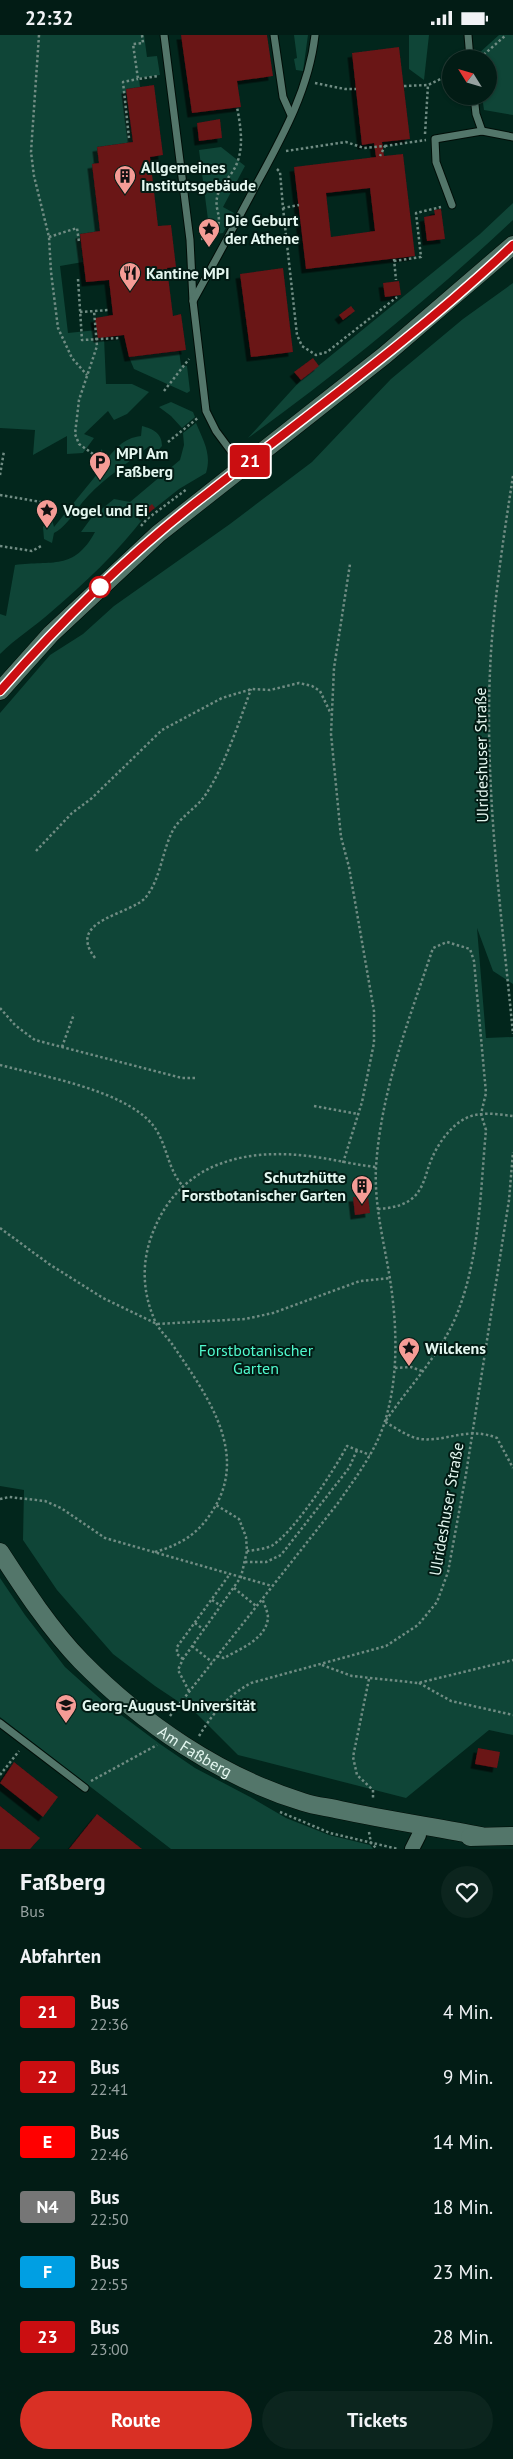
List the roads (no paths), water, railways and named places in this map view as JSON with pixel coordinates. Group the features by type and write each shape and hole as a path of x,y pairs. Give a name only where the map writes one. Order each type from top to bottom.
{"street":[{"path":"0,691 51,634 158,534 386,355 513,245"},
{"name":"Am Faßberg","path":"0,1552 36,1605 80,1660 115,1693 160,1729 191,1749 256,1784 418,1840 513,1836"}],"lane":[{"path":"164,35 190,240 193,301 206,411 216,431 242,467"},
{"path":"274,35 283,97 291,115"},
{"path":"193,301 267,166 291,115 313,56 315,35"},
{"path":"468,35 469,50"},
{"path":"475,105 482,131"},
{"path":"452,205 436,161 435,139 482,131 513,137"},
{"path":"0,1723 85,1787"}],"place":[{"name":"Allgemeines Institutsgebäude","path":"125,195"},
{"name":"Die Geburt der Athene","path":"209,248"},
{"name":"Kantine MPI","path":"130,292"},
{"name":"MPI Am Faßberg","path":"100,481"},
{"name":"Vogel und Ei","path":"47,529"},
{"name":"Schutzhütte Forstbotanischer Garten","path":"362,1205"},
{"name":"Wilckens","path":"409,1367"},
{"name":"Georg-August-Universität","path":"66,1724"}],"park label":[{"name":"Forstbotanischer Garten","path":"256,1359"}]}
